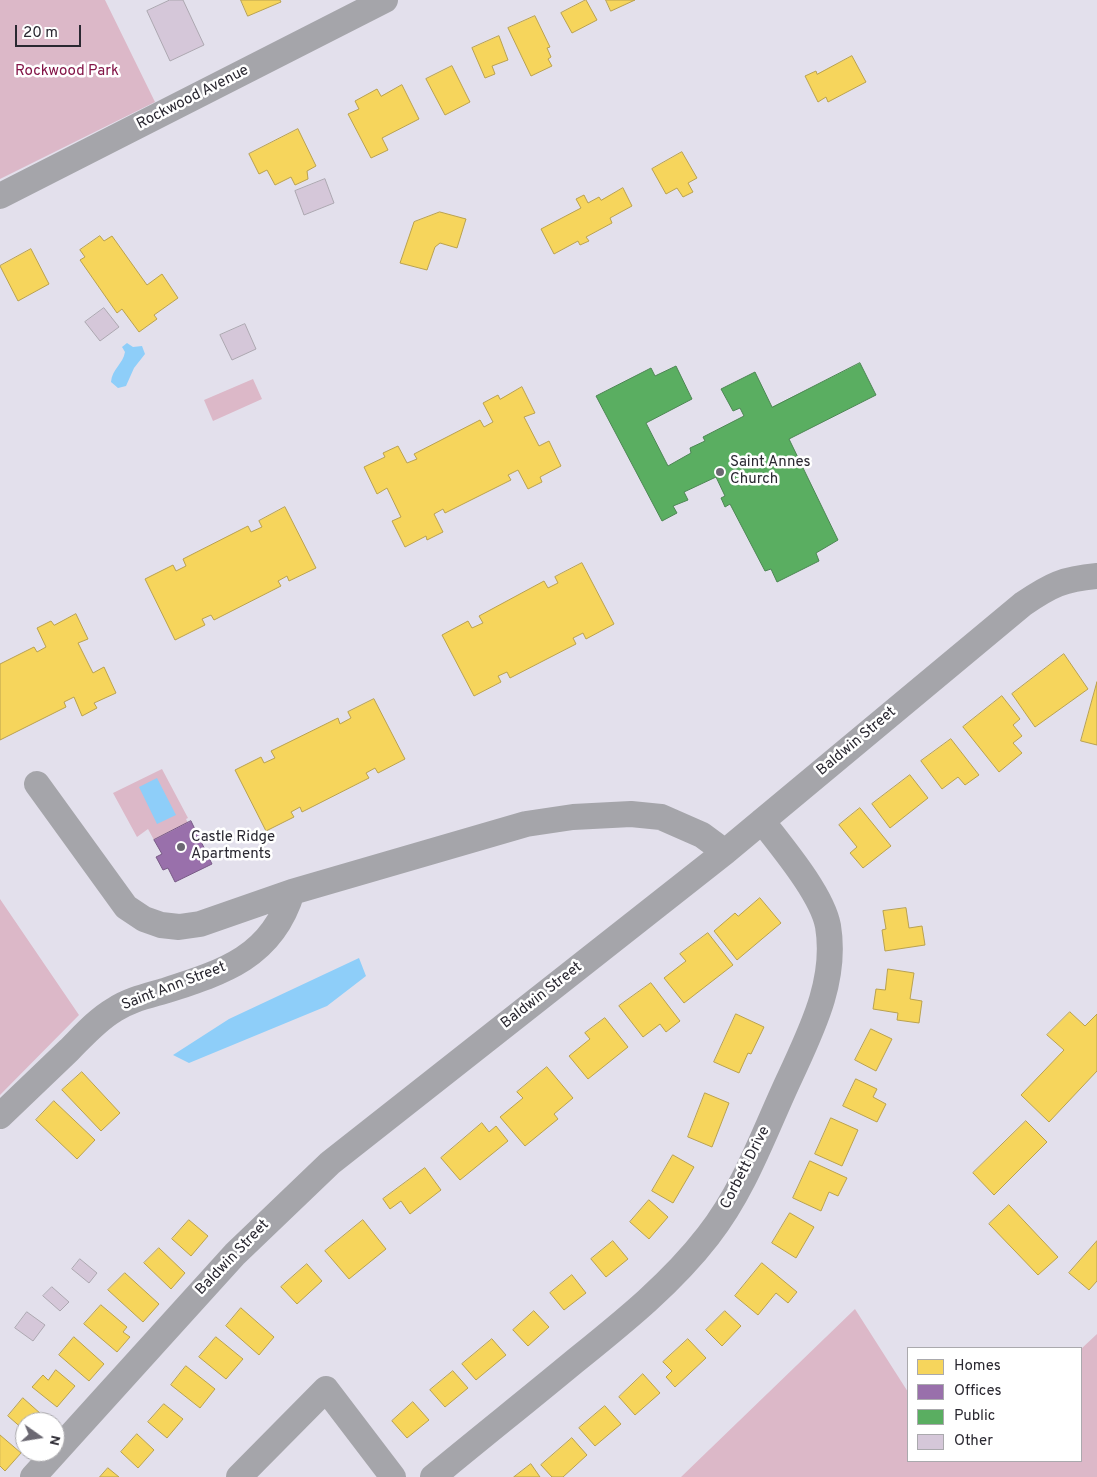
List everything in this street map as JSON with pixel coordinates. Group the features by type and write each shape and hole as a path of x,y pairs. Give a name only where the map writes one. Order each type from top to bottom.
{"street":[{"name":"Rockwood Avenue","path":"0,196 385,0"},
{"name":"Baldwin Street","path":"33,1477 235,1254 330,1162 725,852 1023,604 1046,588 1070,579 1097,576"},
{"path":"37,784 126,907 144,920 179,927 200,924 292,892 526,824 573,817 631,814 661,817 702,834 725,852"},
{"name":"Corbett Drive","path":"433,1477 614,1329 679,1271 709,1234 738,1190 804,1046 827,987 831,954 827,923 813,891 762,821"},
{"name":"Saint Ann Street","path":"0,1116 91,1028 114,1010 132,1001 220,972 252,953 272,934 285,914 292,892"},
{"path":"239,1477 326,1389 393,1477"}],"green space":[{"name":"Rockwood Park","path":"0,0 105,0 155,102 0,179"},
{"path":"253,379 262,399 213,421 204,400"},
{"path":"162,769 188,818 186,819 188,823 154,840 148,829 137,837 113,793"},
{"path":"0,899 79,1015 0,1095"},
{"path":"855,1309 907,1390 907,1462 1082,1462 1082,1348 1097,1334 1097,1477 681,1477"}],"water":[{"path":"127,343 133,347 142,346 145,354 134,368 126,386 118,388 111,382 112,377 124,356 125,352 122,347"},
{"path":"157,778 176,815 157,824 139,787"},
{"path":"359,958 366,976 327,1006 189,1063 173,1055 229,1019"}],"building: Homes":[{"path":"241,0 280,0 281,2 248,16"},
{"path":"586,0 597,20 572,33 561,13"},
{"path":"606,0 635,0 611,11"},
{"path":"535,16 550,47 547,48 551,57 548,59 552,66 531,76 508,28"},
{"path":"499,36 508,60 492,66 495,74 485,78 472,48"},
{"path":"852,56 866,82 828,102 826,97 818,102 805,76 816,71 817,74"},
{"path":"452,66 470,102 445,115 426,79"},
{"path":"402,85 419,119 382,138 388,150 371,158 348,114 359,109 355,101 377,89 381,96"},
{"path":"298,129 316,166 307,171 308,179 295,185 291,177 275,185 267,170 259,174 249,154"},
{"path":"682,152 697,178 688,183 693,192 683,197 677,188 666,194 652,169"},
{"path":"623,188 632,206 610,218 612,223 586,237 589,241 580,245 578,241 554,254 541,229 581,208 576,199 584,195 588,203 599,197 601,200"},
{"path":"440,212 466,219 457,248 440,243 435,247 427,270 400,263 414,222"},
{"path":"100,236 104,241 112,236 147,285 162,274 178,298 154,315 157,319 139,332 122,309 117,313 80,260 85,257 80,250"},
{"path":"31,249 49,284 18,301 0,266"},
{"path":"522,387 535,413 524,417 539,446 549,441 561,466 540,477 542,482 528,489 518,470 508,475 511,480 445,513 443,509 434,514 443,532 427,540 426,536 405,547 392,521 401,517 387,488 377,494 364,467 385,457 383,453 398,446 407,463 417,459 414,454 480,420 484,427 493,422 483,403 498,395 500,399"},
{"path":"285,507 316,568 289,581 287,576 278,581 281,586 214,620 211,615 202,619 205,625 175,640 145,579 173,565 176,571 186,566 183,559 248,526 251,532 262,527 259,521"},
{"path":"582,563 614,624 586,639 583,633 573,638 576,644 510,678 507,672 498,676 501,682 474,696 442,635 468,621 472,628 483,623 479,616 544,581 548,588 558,583 555,577"},
{"path":"76,614 88,639 78,643 93,673 104,667 116,693 94,703 97,708 82,716 74,697 64,702 66,707 0,740 0,664 34,647 37,652 46,647 37,628 51,621 54,625"},
{"path":"1064,654 1088,689 1035,727 1012,694"},
{"path":"1097,682 1097,745 1081,741"},
{"path":"1002,696 1020,719 1013,725 1022,736 1013,743 1022,753 999,772 963,727"},
{"path":"374,699 405,759 378,773 375,768 366,773 369,778 302,812 300,807 291,812 294,817 266,831 235,770 261,757 264,763 275,758 271,751 338,718 340,724 351,718 348,712"},
{"path":"951,739 979,775 965,785 958,777 942,789 921,761"},
{"path":"910,775 928,798 890,828 872,804"},
{"path":"860,808 891,846 863,868 850,853 857,847 839,825"},
{"path":"760,898 781,923 737,960 714,931 735,913 738,916"},
{"path":"906,908 909,928 922,926 925,945 885,951 882,930 886,929 883,911"},
{"path":"708,933 733,965 684,1003 664,978 686,961 680,954"},
{"path":"888,969 914,973 910,999 922,1001 919,1023 897,1020 898,1013 873,1009 876,989 885,990"},
{"path":"651,983 680,1021 666,1032 660,1024 643,1037 619,1006"},
{"path":"1070,1012 1085,1026 1097,1014 1097,1071 1049,1122 1021,1095 1064,1050 1047,1035"},
{"path":"736,1014 764,1027 751,1054 748,1053 739,1073 714,1062"},
{"path":"605,1018 628,1047 588,1079 569,1056 590,1039 585,1033"},
{"path":"871,1029 892,1039 876,1071 855,1060"},
{"path":"547,1067 573,1098 554,1114 558,1119 525,1146 500,1117 523,1098 517,1092"},
{"path":"82,1072 120,1113 101,1131 62,1090"},
{"path":"856,1079 877,1089 873,1097 886,1104 877,1122 843,1106"},
{"path":"705,1093 729,1103 712,1147 688,1137"},
{"path":"54,1101 95,1140 77,1159 36,1120"},
{"path":"831,1118 858,1130 842,1166 815,1154"},
{"path":"1026,1121 1047,1142 994,1195 973,1173"},
{"path":"482,1123 489,1132 496,1126 508,1141 460,1180 441,1158"},
{"path":"673,1155 694,1167 673,1203 652,1191"},
{"path":"810,1161 847,1178 838,1196 829,1192 821,1211 793,1198"},
{"path":"425,1168 441,1190 410,1214 401,1201 390,1209 383,1199"},
{"path":"649,1200 668,1217 649,1239 630,1222"},
{"path":"1009,1205 1058,1257 1038,1275 989,1224"},
{"path":"790,1213 814,1227 796,1258 772,1243"},
{"path":"189,1220 208,1236 191,1256 172,1239"},
{"path":"363,1220 386,1249 349,1279 325,1251"},
{"path":"613,1241 628,1259 606,1277 591,1259"},
{"path":"1097,1241 1097,1281 1089,1290 1069,1273"},
{"path":"159,1248 185,1273 171,1289 144,1263"},
{"path":"762,1263 797,1292 788,1303 776,1293 758,1315 735,1296"},
{"path":"307,1264 322,1281 297,1304 281,1287"},
{"path":"125,1273 159,1304 143,1322 108,1290"},
{"path":"572,1275 586,1293 564,1310 550,1293"},
{"path":"101,1305 127,1327 123,1332 130,1337 117,1352 84,1324"},
{"path":"241,1308 274,1337 259,1355 226,1326"},
{"path":"534,1311 549,1327 528,1346 513,1330"},
{"path":"725,1311 741,1326 722,1346 706,1330"},
{"path":"74,1337 104,1364 89,1381 59,1355"},
{"path":"216,1337 243,1359 226,1379 199,1357"},
{"path":"492,1339 506,1355 476,1380 462,1364"},
{"path":"688,1339 706,1358 675,1387 666,1377 672,1371 663,1362"},
{"path":"186,1366 215,1389 200,1408 171,1385"},
{"path":"56,1370 75,1386 57,1407 32,1387 43,1375 48,1380"},
{"path":"453,1371 468,1388 445,1407 430,1390"},
{"path":"643,1374 660,1393 635,1415 619,1397"},
{"path":"23,1398 39,1412 15,1412 15,1422 8,1416"},
{"path":"413,1402 429,1420 407,1438 392,1421"},
{"path":"164,1404 183,1419 167,1438 148,1422"},
{"path":"605,1406 621,1424 595,1446 579,1428"},
{"path":"137,1434 154,1450 138,1468 121,1452"},
{"path":"0,1435 15,1448 15,1460 5,1471 0,1466"},
{"path":"572,1438 587,1455 563,1477 552,1477 541,1465"},
{"path":"531,1464 540,1477 514,1477"},
{"path":"108,1468 119,1477 100,1477"}],"building: Offices":[{"name":"Castle Ridge Apartments","path":"191,821 212,864 175,882 168,868 163,870 156,857 162,854 154,840"}],"building: Public":[{"name":"Saint Annes Church","path":"860,363 876,395 789,439 838,540 816,553 819,561 777,582 771,569 765,571 730,504 725,507 721,498 725,496 716,477 684,492 688,500 673,506 677,513 662,521 596,396 651,368 655,376 676,366 692,399 646,423 668,466 691,453 690,448 705,441 703,437 744,416 740,408 733,411 721,389 755,372 772,407"}],"building: Other":[{"path":"170,0 183,0 204,45 170,61 147,11"},
{"path":"325,179 334,203 304,215 295,191"},
{"path":"104,308 119,327 100,341 85,322"},
{"path":"245,324 256,349 232,360 220,335"},
{"path":"80,1259 97,1273 89,1283 72,1269"},
{"path":"52,1287 69,1302 60,1311 43,1296"},
{"path":"27,1312 45,1325 33,1341 15,1328"}],"place":[{"name":"Saint Annes Church","path":"720,472"},
{"name":"Castle Ridge Apartments","path":"181,847"}]}
